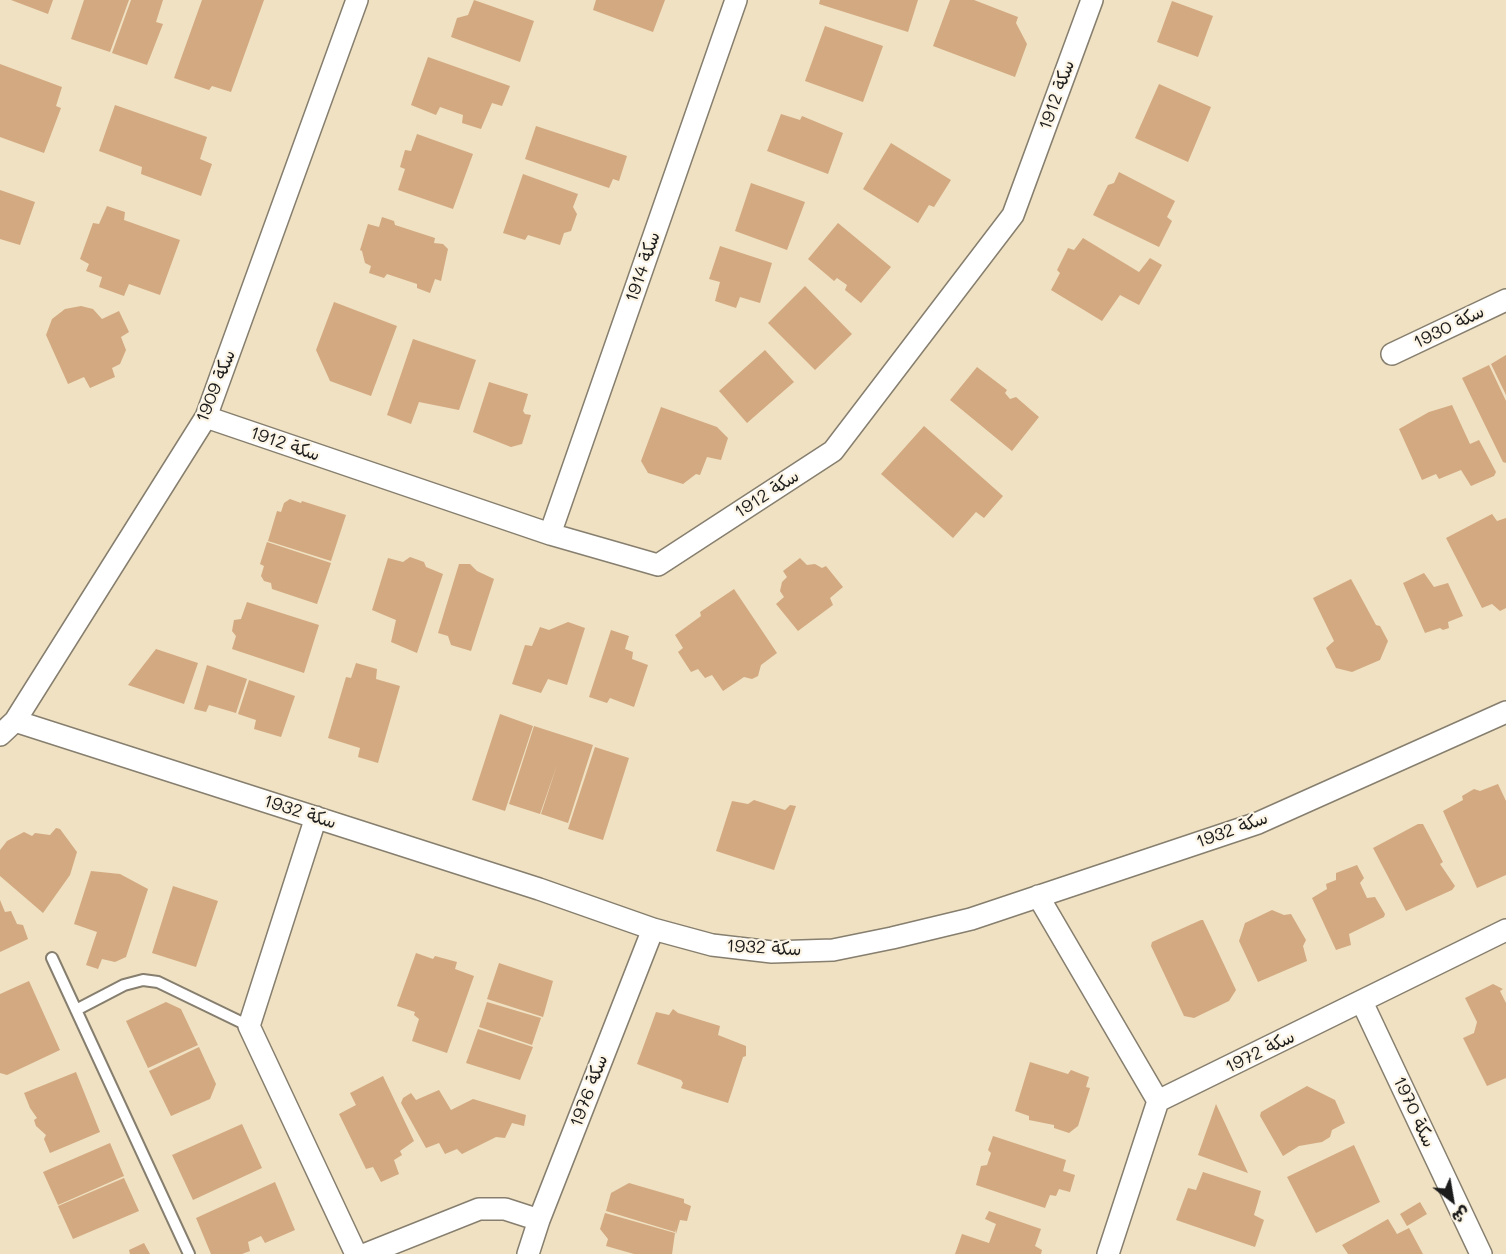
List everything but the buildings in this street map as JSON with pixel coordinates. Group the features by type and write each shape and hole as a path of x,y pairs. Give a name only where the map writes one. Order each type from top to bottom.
{"street":[{"name":"سكة 1909","path":"8,728 206,417 357,0"},
{"name":"سكة 1914","path":"550,534 736,0"},
{"name":"سكة 1912","path":"206,417 550,534 658,565 833,451 1013,215 1092,0"},
{"name":"سكة 1930","path":"1392,354 1506,300"},
{"name":"سكة 1932","path":"8,728 316,817 539,889 653,929 712,945 772,952 833,950 971,919 1258,823 1506,712"},
{"path":"316,817 249,1026 356,1254"},
{"path":"1038,896 1158,1101 1108,1254"},
{"name":"سكة 1976","path":"528,1254 539,1220 653,929"},
{"name":"سكة 1972","path":"1158,1101 1506,930"},
{"name":"سكة 1970","path":"1362,1002 1481,1254"},
{"path":"366,1254 479,1209 505,1209 539,1220"}],"lane":[{"path":"52,958 189,1254"},
{"path":"76,1010 124,985 143,980 158,982 249,1026"}]}
